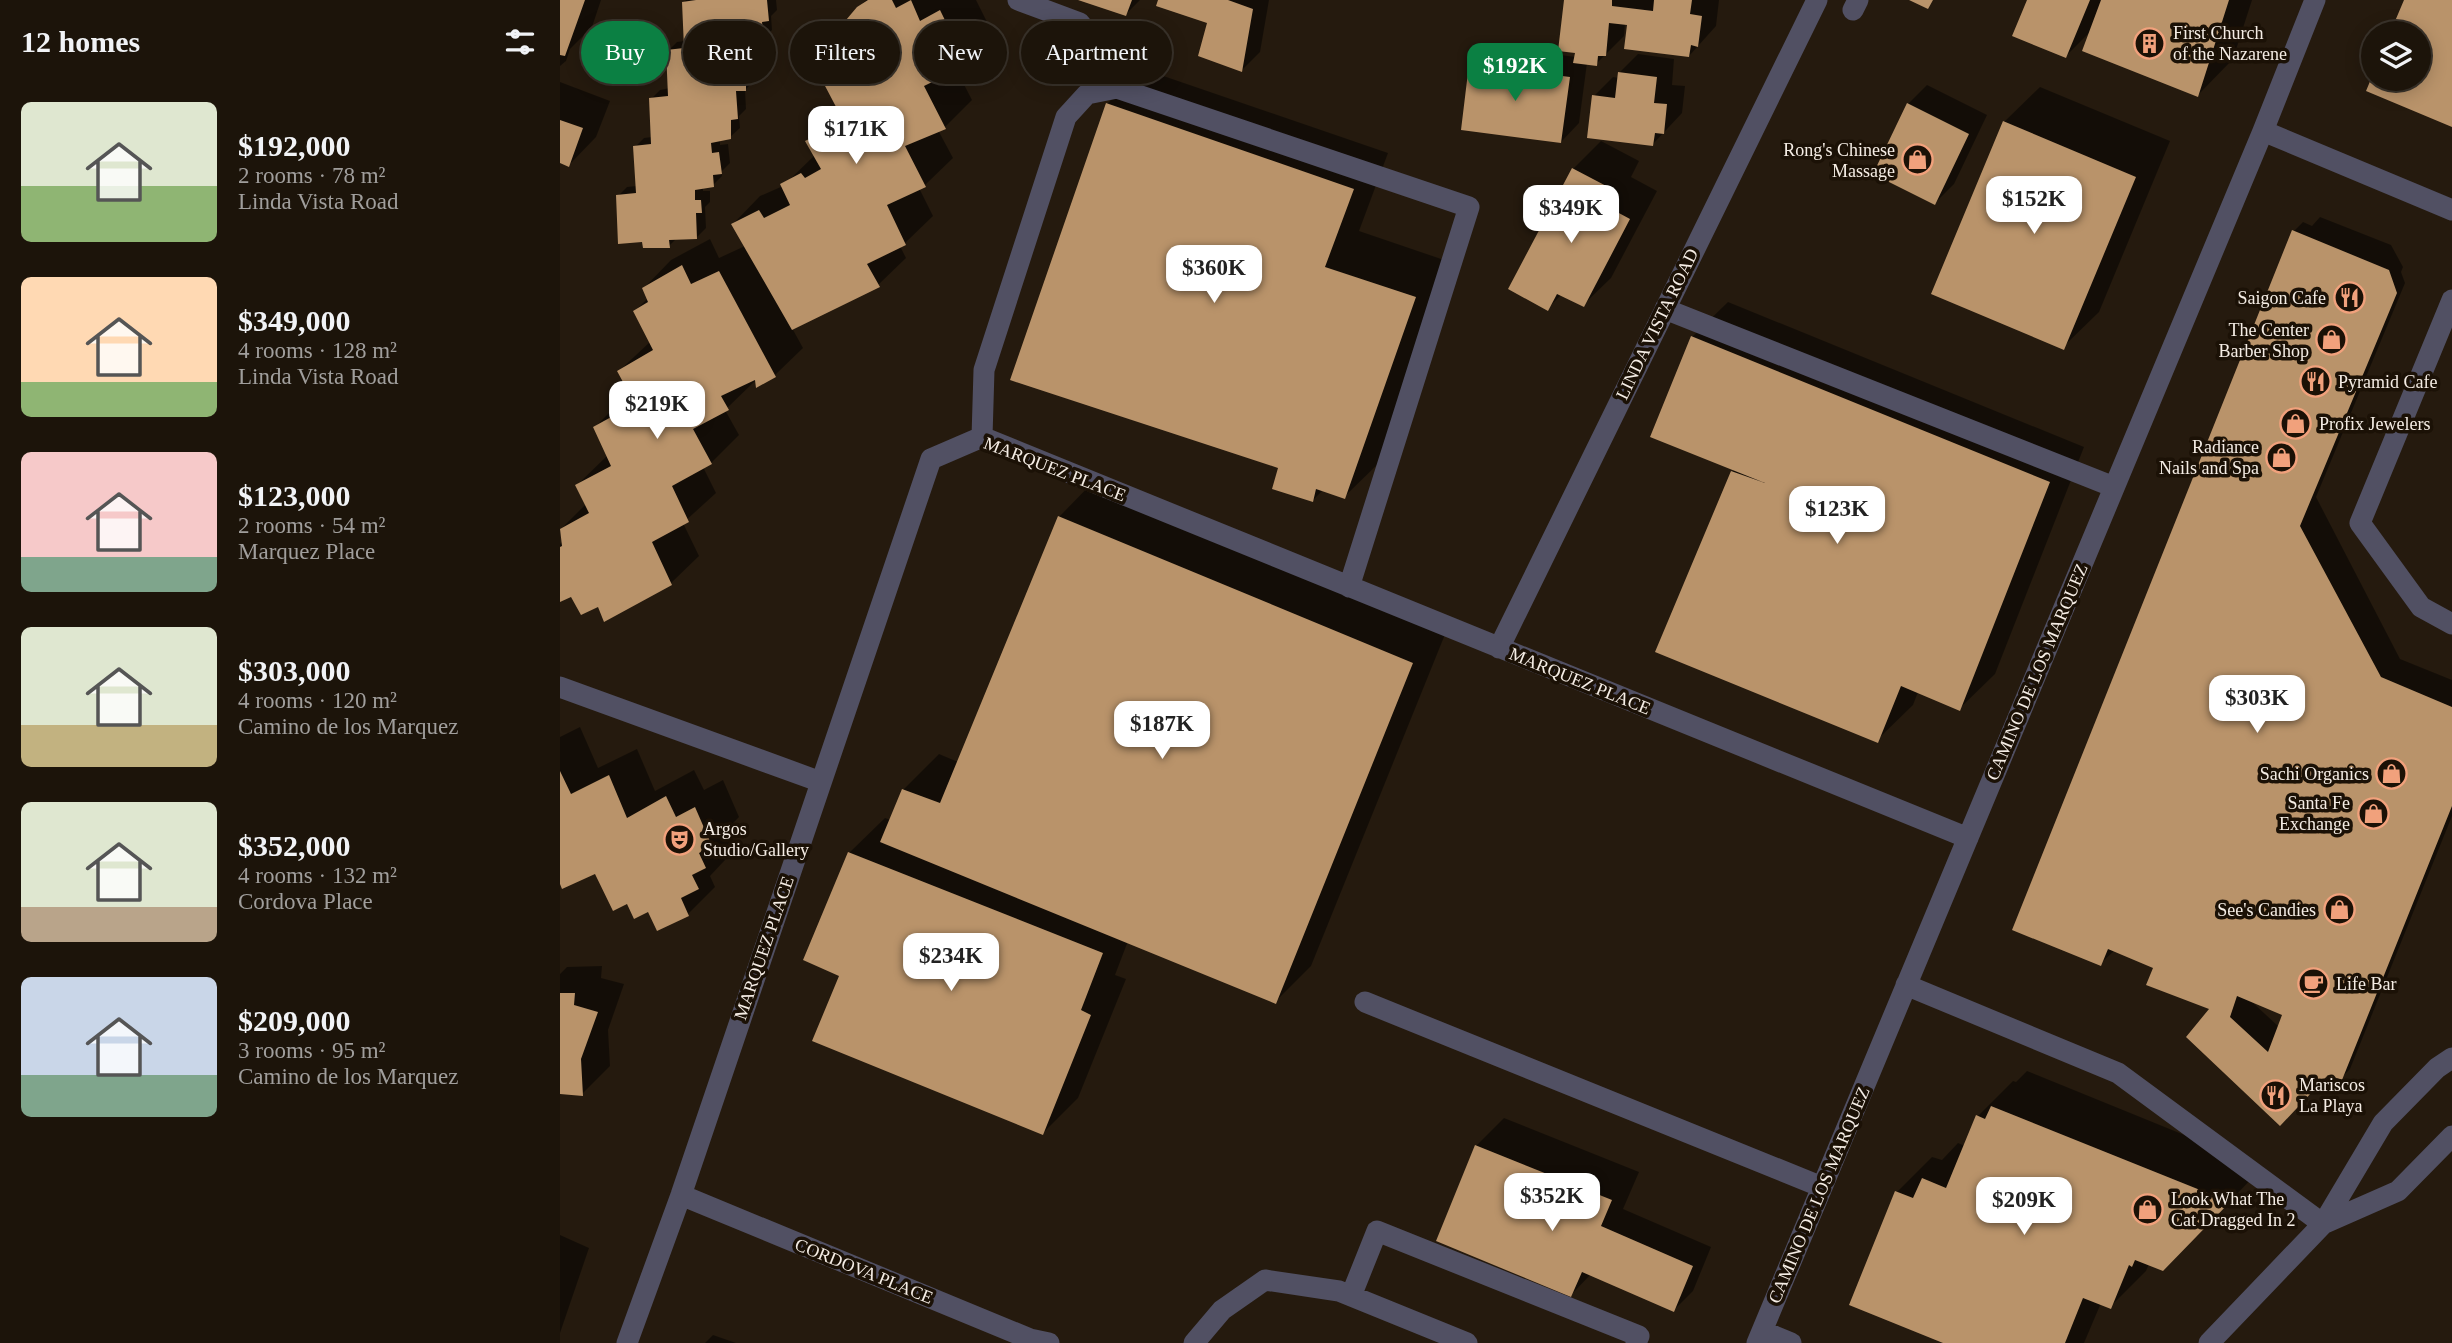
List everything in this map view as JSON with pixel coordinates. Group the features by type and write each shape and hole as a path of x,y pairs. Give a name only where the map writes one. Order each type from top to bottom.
{"street":[{"path":"1018,0 1075,21"},
{"name":"LINDA VISTA ROAD","path":"1499,648 1817,0"},
{"name":"CAMINO DE LOS MARQUEZ","path":"1760,1337 2263,131 2315,0"},
{"path":"982,438 984,370 1066,117 1087,94 1117,88 1469,207 1349,587"},
{"path":"2263,131 2452,210"},
{"path":"2452,300 2360,523 2421,607 2452,624"},
{"path":"1665,309 2114,487"},
{"name":"MARQUEZ PLACE","path":"627,1343 681,1195 931,459 982,438 1968,838"},
{"path":"560,687 821,782"},
{"path":"1906,985 2118,1073 2323,1223"},
{"path":"1365,1002 1822,1187"},
{"path":"2209,1343 2323,1223 2383,1123 2437,1068 2452,1058"},
{"path":"2323,1223 2398,1191 2452,1136"},
{"name":"CORDOVA PLACE","path":"681,1195 1031,1339 1049,1343"},
{"path":"1351,1296 1377,1231 1639,1336 1636,1343"},
{"path":"1194,1343 1222,1310 1265,1280 1339,1291 1467,1343"},
{"path":"1760,1337 1791,1343"}],"building":[{"path":"560,0 585,0 565,56 560,55"},
{"path":"767,0 769,21 683,21 683,25 682,2"},
{"path":"868,0 892,0 896,8 911,0 920,21 914,21 914,84 928,84 924,86 946,129 905,146 926,187 887,205 906,245 867,264 880,287 792,330 731,224 759,210 764,218 790,205 780,184 801,173 805,178 821,169 805,141 844,122 824,84 900,84 900,21 845,21 857,7"},
{"path":"1078,0 1132,0 1126,16"},
{"path":"1158,0 1228,0 1253,9 1242,72 1198,56 1207,23 1156,6"},
{"path":"1564,0 1612,0 1612,6 1653,11 1654,0 1692,0 1690,14 1702,16 1698,47 1691,45 1689,57 1624,49 1627,25 1609,23 1606,56 1598,56 1597,66 1573,63 1575,53 1558,51"},
{"path":"1909,0 1933,0 1928,9"},
{"path":"2027,0 2090,0 2066,58 2012,36"},
{"name":"First Church of the Nazarene","path":"2101,0 2229,0 2198,97 2082,51"},
{"path":"2404,0 2452,0 2452,127 2366,91 2431,91 2431,21 2395,21"},
{"path":"940,10 945,21 920,21"},
{"path":"683,48 683,84 746,84 746,91 736,91 738,119 731,120 731,139 711,143 712,153 719,152 722,174 713,175 714,187 695,190 695,200 701,200 702,213 696,213 697,239 669,240 670,248 643,248 642,242 618,244 616,195 636,193 633,146 651,144 649,98 668,96 669,50"},
{"path":"1469,64 1570,77 1561,143 1461,130"},
{"path":"1618,72 1657,77 1654,103 1667,104 1664,134 1655,133 1653,146 1587,138 1592,95 1615,98"},
{"path":"1106,103 1354,189 1325,267 1416,297 1345,499 1316,489 1313,502 1272,489 1278,468 1010,380"},
{"name":"Rong's Chinese Massage","path":"1907,103 1969,134 1935,205 1873,174"},
{"path":"560,120 583,128 569,167 560,163"},
{"path":"2003,121 2136,177 2064,350 1931,294"},
{"path":"1572,168 1612,189 1604,205 1630,219 1584,307 1557,294 1548,311 1508,289"},
{"path":"2292,230 2389,270 2397,293 2300,526 2381,677 2452,707 2452,806 2342,1080 2328,1075 2280,1126 2186,1037 2209,1009 2146,985 2153,968 2108,949 2101,966 2012,930","holes":["2237,996 2282,1015 2268,1052 2230,1017"]},
{"path":"682,265 691,284 719,271 776,377 756,388 755,380 721,396 729,410 693,429 712,464 672,486 689,522 652,542 672,585 604,622 598,607 581,615 571,597 560,602 560,529 589,513 575,485 611,466 593,427 635,404 617,371 653,350 633,311 648,302 642,288"},
{"path":"1691,336 2050,482 1960,711 1901,686 1878,743 1655,652 1731,471 1765,483 1650,437"},
{"path":"1058,516 1413,663 1276,1004 880,842 902,789 940,803"},
{"path":"560,771 571,794 609,775 627,818 666,796 676,817 695,807 712,846 699,853 706,868 692,875 699,889 681,898 689,916 657,931 648,912 634,919 627,904 613,911 595,874 562,889"},
{"path":"848,852 1103,953 1081,1010 1091,1015 1043,1135 812,1041 839,976 803,960"},
{"path":"560,993 575,993 574,1005 598,1012 581,1059 583,1096 560,1094"},
{"path":"1991,1106 2230,1202 2163,1271 2135,1260 2132,1267 2129,1265 2111,1309 2083,1298 2065,1343 1943,1343 1849,1305 1895,1191 1913,1198 1922,1178 1946,1188 1976,1115 1985,1119"},
{"path":"1475,1145 1612,1200 1601,1226 1693,1266 1674,1312 1582,1272 1571,1297 1436,1241"}],"place":[{"name":"First Church of the Nazarene","path":"2150,43"},
{"name":"Rong's Chinese Massage","path":"1918,160"},
{"name":"Saigon Cafe","path":"2349,298"},
{"name":"The Center Barber Shop","path":"2332,340"},
{"name":"Pyramid Cafe","path":"2315,382"},
{"name":"Profix Jewelers","path":"2296,424"},
{"name":"Radiance Nails and Spa","path":"2282,457"},
{"name":"Sachi Organics","path":"2392,774"},
{"name":"Santa Fe Exchange","path":"2373,813"},
{"name":"Argos Studio/Gallery","path":"680,839"},
{"name":"See's Candies","path":"2339,910"},
{"name":"Life Bar","path":"2313,984"},
{"name":"Mariscos La Playa","path":"2276,1095"},
{"name":"Look What The Cat Dragged In 2","path":"2148,1209"}]}
